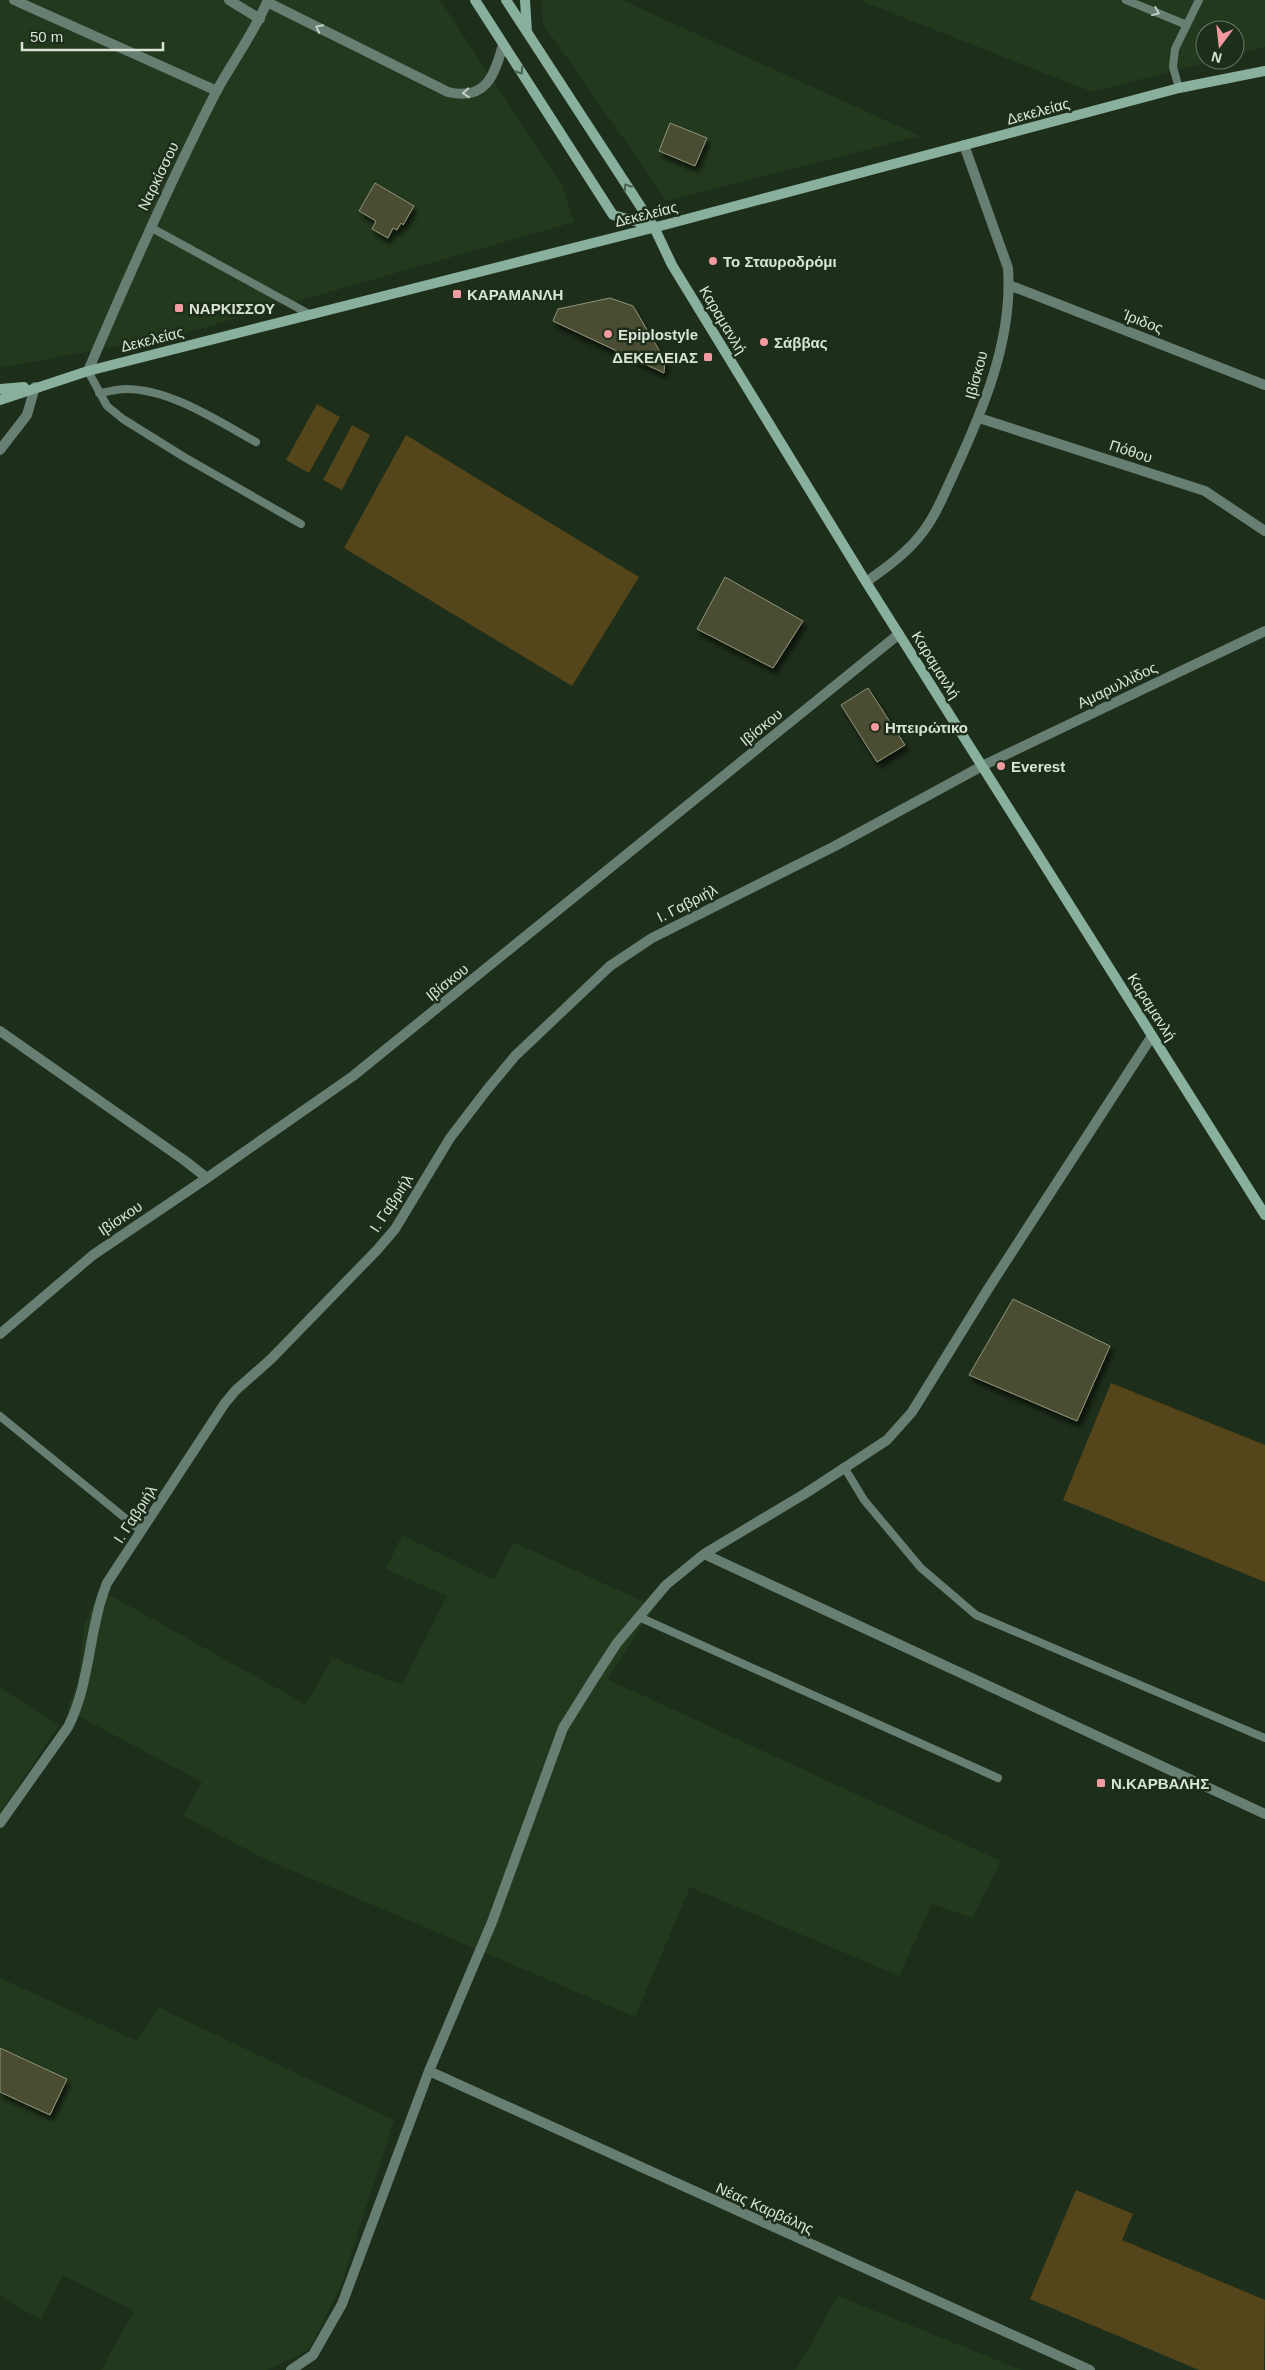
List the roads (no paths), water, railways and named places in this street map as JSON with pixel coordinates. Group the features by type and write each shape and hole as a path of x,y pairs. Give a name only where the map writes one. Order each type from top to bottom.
{"main road":[{"path":"475,0 613,215 654,227"},
{"name":"Καραμανλή","path":"506,0 654,227 672,265 866,582 1265,1215"},
{"path":"525,0 528,33"},
{"name":"Δεκελείας","path":"0,400 88,371 654,227 1179,88 1265,71"},
{"name":"Δεκελείας","path":"0,389 35,387"}],"street":[{"path":"14,0 217,91"},
{"path":"229,0 260,19"},
{"path":"267,1 448,92 462,95 476,92 493,76 504,45"},
{"name":"Ναρκίσσου","path":"88,371 150,228 217,91 260,19 267,1"},
{"name":"Ιβίσκου","path":"866,582 904,552 929,523 987,399 1000,344 1009,285 1008,268 964,145"},
{"name":"Ίριδος","path":"1009,285 1265,385"},
{"path":"0,450 27,415 35,387"},
{"name":"Πόθου","path":"979,418 1204,491 1265,531"},
{"name":"Αμαρυλλίδος","path":"982,766 1265,631"},
{"name":"Ιβίσκου","path":"0,1334 93,1255 353,1076 899,634"},
{"name":"Ι. Γαβριήλ","path":"0,1823 68,1727 76,1711 85,1683 98,1607 107,1583 141,1531 236,1390 271,1359 377,1250 394,1229 450,1138 515,1056 550,1020 610,966 652,938 835,846 982,766"},
{"path":"0,1031 207,1178"},
{"path":"291,2370 313,2355 342,2304 429,2072 492,1922 563,1728 617,1644 666,1585 704,1554 887,1440 912,1412 988,1289 1152,1036"},
{"path":"704,1554 1265,1814"},
{"name":"Νέας Καρβάλης","path":"429,2072 1090,2370"}],"lane":[{"path":"1126,0 1187,25"},
{"path":"1179,88 1173,67 1176,49 1199,0"},
{"path":"150,228 311,315"},
{"path":"88,371 107,406 123,419 206,470 301,524"},
{"path":"99,393 125,389 148,392 197,409 256,442"},
{"path":"0,1416 141,1531"},
{"path":"844,1467 864,1500 921,1568 976,1615 1265,1738"},
{"path":"638,1617 998,1778"}],"place":[{"name":"Το Σταυροδρόμι","path":"713,261"},
{"name":"ΚΑΡΑΜΑΝΛΗ","path":"457,294"},
{"name":"ΝΑΡΚΙΣΣΟΥ","path":"179,308"},
{"name":"Epiplostyle","path":"608,334"},
{"name":"Σάββας","path":"764,342"},
{"name":"ΔΕΚΕΛΕΙΑΣ","path":"708,357"},
{"name":"Ηπειρώτικο","path":"875,727"},
{"name":"Everest","path":"1001,766"},
{"name":"Ν.ΚΑΡΒΑΛΗΣ","path":"1101,1783"}]}
